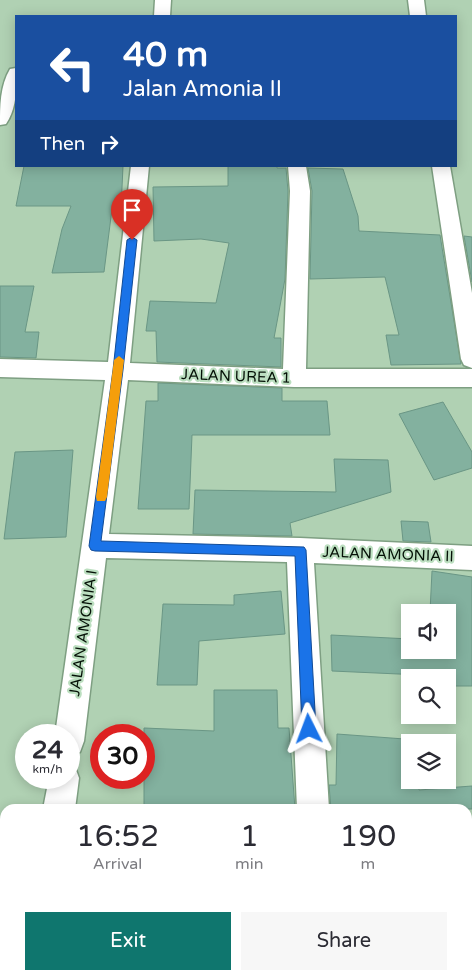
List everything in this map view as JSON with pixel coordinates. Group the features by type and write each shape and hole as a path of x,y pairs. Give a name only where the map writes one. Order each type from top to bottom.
{"street":[{"path":"162,15 163,0"},
{"path":"416,0 418,15"},
{"path":"0,120 14,67"},
{"name":"JALAN AMONIA I","path":"71,724 118,370 140,167"},
{"path":"294,378 300,191 298,167"},
{"path":"441,167 472,359"},
{"name":"JALAN UREA 1","path":"0,368 118,370 294,378 472,378"},
{"name":"JALAN AMONIA II","path":"95,546 300,550 472,558"},
{"path":"300,550 313,804"},
{"path":"60,804 62,789"}],"building":[{"path":"24,167 123,167 121,209 112,209 104,272 52,273 62,229 71,206 16,206"},
{"path":"228,167 286,168 288,191 285,279 274,338 281,338 281,367 157,362 156,331 146,331 150,301 216,303 229,243 201,239 154,241 153,187 228,186"},
{"path":"308,168 343,169 358,216 359,231 440,235 461,364 391,365 386,335 399,335 385,277 310,279 312,191"},
{"path":"464,236 472,237 472,282"},
{"path":"0,286 34,286 25,332 39,332 36,358 0,357"},
{"path":"158,383 282,388 282,401 327,401 330,435 192,435 189,509 138,509 146,401 158,401"},
{"path":"443,402 472,452 472,468 434,480 399,414"},
{"path":"73,450 66,537 4,539 15,452"},
{"path":"334,459 388,460 391,492 290,523 292,536 193,534 195,490 336,492"},
{"path":"401,521 428,522 431,542 403,541"},
{"path":"432,571 472,577 472,686 456,686 456,669 401,669 401,674 332,671 331,635 401,639 401,659 456,659 456,604 430,604"},
{"path":"281,591 285,634 199,641 197,685 157,685 163,604 234,605 234,595"},
{"path":"214,690 277,690 278,728 289,728 295,804 144,804 144,789 155,789 155,728 214,731"},
{"path":"337,734 401,739 401,789 456,789 456,787 472,786 472,804 331,804 329,785 336,785"}],"slow traffic":[{"path":"101,497 119,360"}],"route":[{"path":"132,240 118,370 95,546 300,550 309,729"}]}
